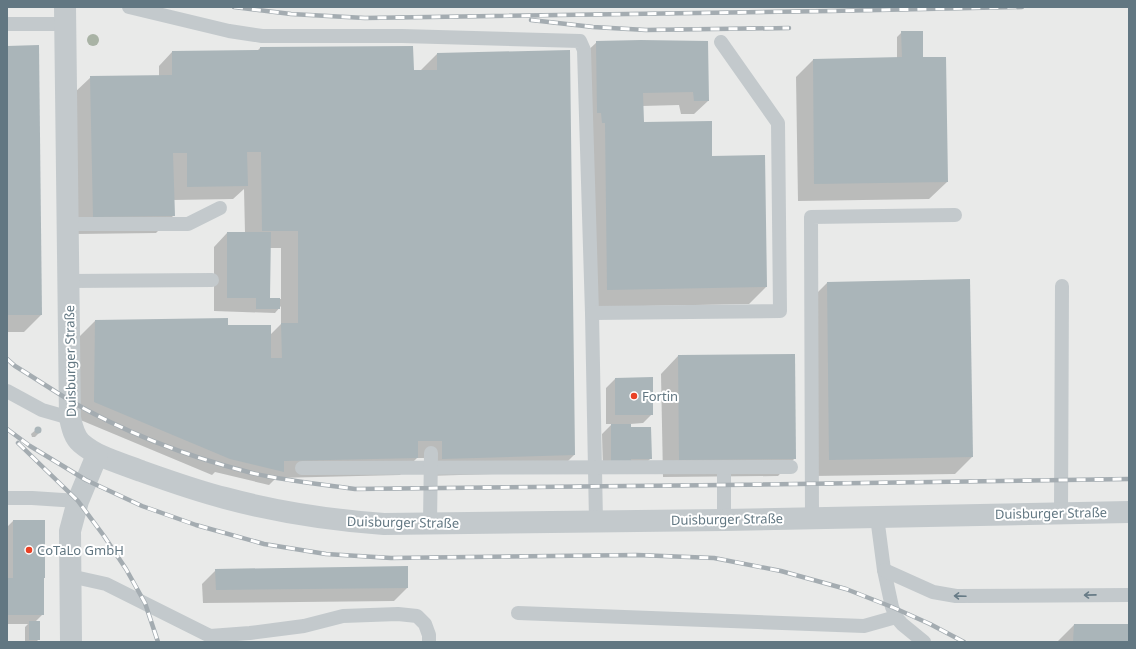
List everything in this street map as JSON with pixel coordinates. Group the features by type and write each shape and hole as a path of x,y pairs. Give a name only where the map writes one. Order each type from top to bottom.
{"street":[{"name":"Duisburger Straße","path":"66,15 70,418 72,429 80,442 97,454 159,477 225,498 286,512 347,521 384,524 724,520 1129,512"},
{"path":"71,642 70,531 78,501 97,454"}],"lane":[{"path":"128,7 229,31 262,36 402,36 580,41 584,50 596,467 596,521"},
{"path":"7,24 66,15"},
{"path":"592,313 780,311 778,123 721,42"},
{"path":"68,224 188,224 220,208"},
{"path":"812,518 811,217 955,215"},
{"path":"69,281 212,280"},
{"path":"1061,513 1062,286"},
{"path":"7,391 42,410 70,418"},
{"path":"430,524 431,453"},
{"path":"724,467 724,520"},
{"path":"302,468 791,467"},
{"path":"7,498 78,501"},
{"path":"877,517 884,570 892,607 896,617 902,624 924,642"},
{"path":"884,570 926,589 956,596 1129,595"},
{"path":"70,576 106,584 210,636 250,634 304,626 343,616 398,614 417,616 424,624 429,635 429,642"},
{"path":"518,613 864,626 896,617"}],"shaded area":[{"path":"7,7 1129,7 1129,642 7,642"}],"building":[{"path":"901,31 923,31 923,57 946,57 948,182 814,184 813,59 902,57"},
{"path":"596,41 708,41 709,101 694,101 693,92 643,93 644,122 712,121 712,156 765,155 767,287 607,290 605,123 602,123 601,113 597,113"},
{"path":"39,45 42,315 7,315 7,46"},
{"path":"413,46 414,70 437,70 437,53 570,50 575,455 442,459 442,441 418,441 418,458 284,461 284,472 230,459 94,402 95,320 228,318 228,325 271,325 271,358 282,358 281,323 298,323 298,231 262,231 261,152 247,152 248,186 187,187 187,153 173,153 175,216 93,217 90,76 172,75 172,51 260,50 260,47"},
{"path":"227,232 271,232 270,298 280,298 280,309 256,309 256,298 227,298"},
{"path":"970,279 973,457 829,460 827,282"},
{"path":"795,354 796,459 679,460 678,355"},
{"name":"Fortin","path":"653,377 653,415 615,415 615,378"},
{"path":"611,424 631,424 631,427 651,427 652,459 611,461"},
{"path":"38,426 42,430 38,434 34,430"},
{"path":"13,520 45,520 44,615 7,615 7,578 13,578"},
{"path":"408,566 408,588 216,590 215,569"},
{"path":"29,621 40,621 40,640 29,640"},
{"path":"1074,624 1129,624 1129,642 1073,642"}],"railway":[{"path":"234,7 291,14 365,18 1022,7"},
{"path":"531,20 593,27 646,30 789,28"},
{"path":"7,359 15,366 90,412 112,423 181,452 228,467 265,476 355,489 1129,479"},
{"path":"7,429 30,446 86,480 142,506 196,525 264,544 326,554 391,558 637,555 714,558 781,571 846,589 930,624 964,642"},
{"path":"18,443 78,501 104,536 126,569 145,603 158,642"}],"place":[{"name":"Fortin","path":"634,396"},
{"name":"CoTaLo GmbH","path":"29,550"}]}
